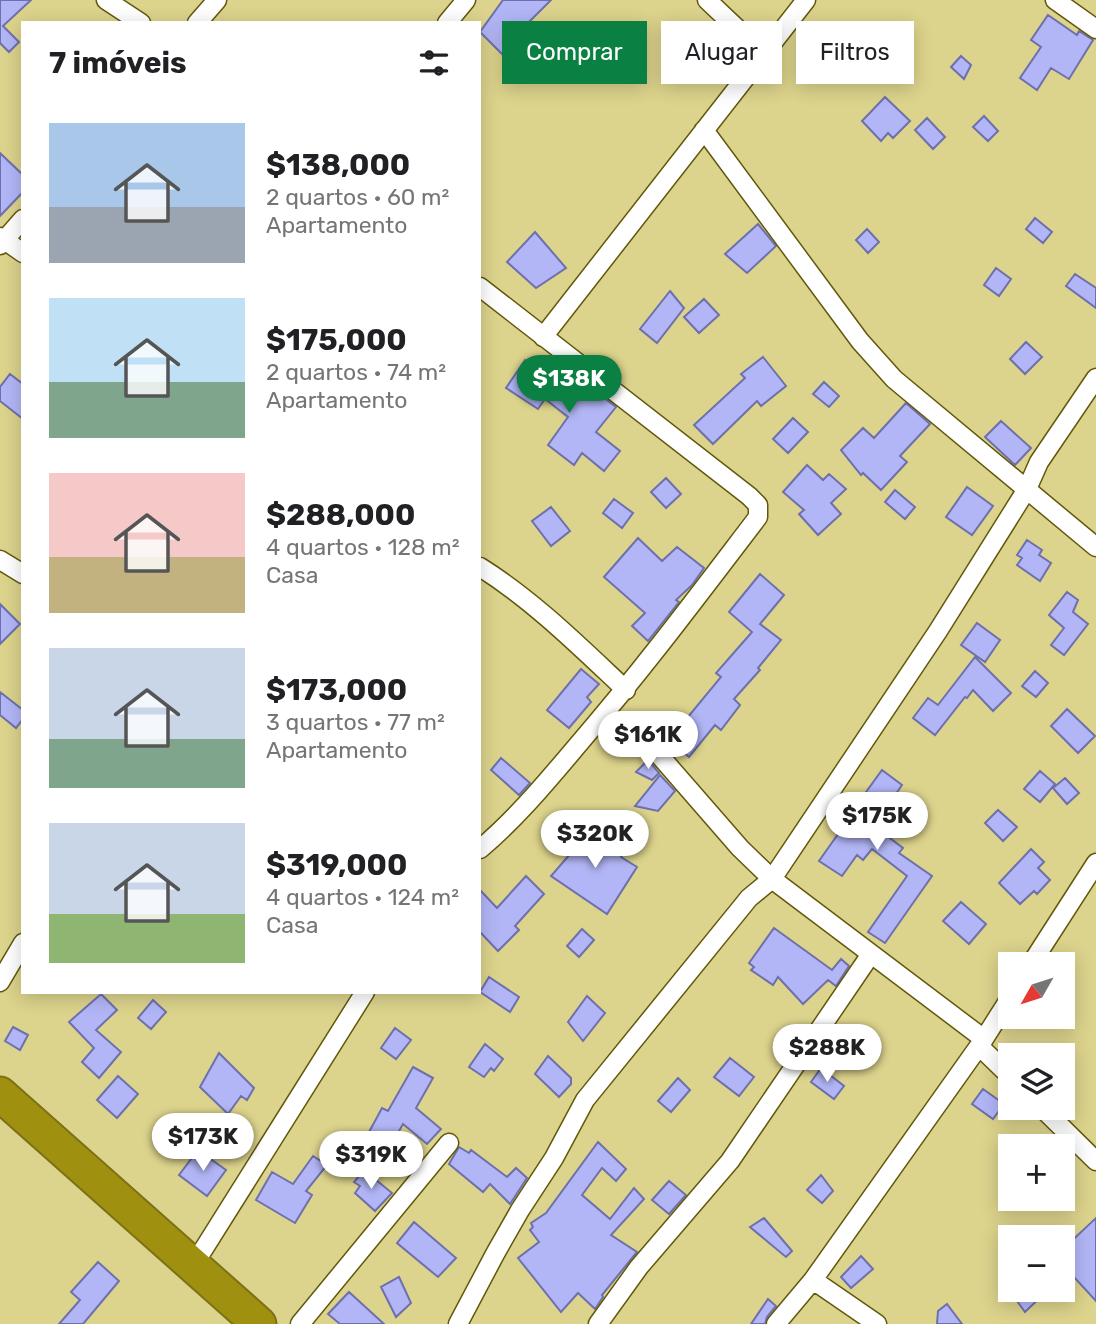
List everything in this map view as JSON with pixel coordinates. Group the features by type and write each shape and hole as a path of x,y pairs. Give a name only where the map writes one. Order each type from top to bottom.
{"highway":[{"path":"0,1094 259,1324"}],"street":[{"path":"106,0 138,21"},
{"path":"199,21 217,0"},
{"path":"449,21 466,0"},
{"path":"707,0 729,21"},
{"path":"782,32 806,0"},
{"path":"1055,0 1096,29"},
{"path":"543,337 742,84"},
{"path":"705,130 860,341 894,379 1096,547"},
{"path":"21,221 1,240 21,252"},
{"path":"481,288 758,505 758,517 626,690 523,809 481,848"},
{"path":"458,1324 520,1210 555,1158 585,1100 749,898 772,879 938,631 1027,489 1039,461 1096,378"},
{"path":"0,559 21,573"},
{"path":"481,568 541,611 626,690"},
{"path":"604,714 653,748 740,848 772,879 982,1042 998,1061"},
{"path":"1039,952 1096,863"},
{"path":"0,982 21,946"},
{"path":"598,1324 639,1267 730,1161 871,954"},
{"path":"193,1266 364,994"},
{"path":"776,1324 813,1280 998,1017"},
{"path":"1054,1120 1096,1161"},
{"path":"300,1324 449,1143"},
{"path":"813,1280 877,1324"}],"building":[{"path":"0,0 31,0 3,26 19,42 9,52 0,43"},
{"path":"503,0 551,0 530,21 502,21 502,54 481,33"},
{"path":"1048,15 1077,35 1079,31 1093,40 1069,79 1051,68 1037,90 1020,78 1041,47 1031,40"},
{"path":"961,56 971,65 964,79 951,67"},
{"path":"885,97 910,121 893,138 888,133 881,141 862,121"},
{"path":"984,116 998,131 988,141 973,127"},
{"path":"927,118 945,137 933,149 915,130"},
{"path":"0,153 21,173 21,194 0,216"},
{"path":"1035,218 1052,232 1043,243 1026,229"},
{"path":"758,224 776,246 747,273 725,254"},
{"path":"867,229 879,242 868,253 856,240"},
{"path":"535,232 566,268 536,288 507,262"},
{"path":"996,268 1011,279 999,296 984,285"},
{"path":"1075,274 1096,288 1096,308 1066,286"},
{"path":"670,291 684,308 657,343 640,329"},
{"path":"704,299 719,315 699,333 684,317"},
{"path":"1026,342 1042,357 1025,374 1010,359"},
{"path":"763,357 786,386 761,406 757,401 713,444 694,425 745,378 741,374"},
{"path":"525,360 539,369 541,365 559,377 554,385 578,400 589,386 616,407 596,432 620,451 604,471 582,453 574,465 548,445 568,417 545,399 538,409 506,388"},
{"path":"10,374 21,382 21,417 0,401 0,387"},
{"path":"824,382 839,396 829,407 813,394"},
{"path":"906,403 930,424 900,456 907,462 881,490 863,473 861,475 841,450 863,428 874,438"},
{"path":"793,418 808,432 788,453 773,439"},
{"path":"1001,421 1031,448 1015,465 985,437"},
{"path":"807,465 823,480 829,474 846,489 831,503 841,514 818,535 799,514 804,510 783,492"},
{"path":"666,478 681,494 666,508 651,492"},
{"path":"967,487 993,506 972,535 946,517"},
{"path":"895,490 915,507 905,519 885,502"},
{"path":"614,499 633,513 622,528 603,513"},
{"path":"551,507 570,531 551,546 532,521"},
{"path":"638,538 662,561 677,547 704,568 692,585 676,600 679,602 648,641 632,626 645,613 604,577"},
{"path":"1027,540 1042,550 1039,555 1051,563 1040,581 1017,565 1022,558 1017,555"},
{"path":"760,574 784,595 760,624 781,640 758,668 760,670 734,699 740,705 721,730 715,725 689,757 669,740 721,677 716,673 752,632 729,612"},
{"path":"1067,592 1078,600 1073,612 1088,624 1064,655 1051,645 1064,628 1049,615"},
{"path":"0,604 20,624 0,644"},
{"path":"977,623 1000,640 985,662 961,645"},
{"path":"975,657 1011,693 993,711 973,690 935,735 913,718 928,698 938,705"},
{"path":"581,669 599,684 587,697 591,702 569,728 547,710"},
{"path":"1035,671 1048,683 1036,697 1022,686"},
{"path":"0,692 21,708 21,722 16,728 0,715"},
{"path":"1067,709 1095,736 1078,753 1051,726"},
{"path":"501,758 530,783 519,795 491,770"},
{"path":"648,760 659,773 652,780 636,772"},
{"path":"882,770 902,785 874,826 903,848 899,853 932,876 885,943 868,932 907,876 872,849 863,860 857,855 842,876 819,861 843,827 839,824 851,808 853,810"},
{"path":"1040,771 1055,784 1040,802 1024,789"},
{"path":"660,775 675,791 658,811 635,806"},
{"path":"1065,778 1079,793 1067,804 1053,788"},
{"path":"998,810 1017,827 1003,841 985,823"},
{"path":"586,825 623,854 621,857 637,867 607,914 551,876 571,853 567,849"},
{"path":"1031,849 1044,862 1038,868 1050,880 1037,894 1034,891 1020,904 999,883"},
{"path":"526,876 544,894 515,926 519,930 498,951 481,933 481,891 497,908"},
{"path":"961,902 986,924 969,944 943,921"},
{"path":"774,928 832,970 841,959 849,966 836,986 828,980 803,1004 778,977 773,985 751,970 754,967 749,963"},
{"path":"582,929 594,940 579,957 567,946"},
{"path":"489,977 519,997 510,1012 481,990"},
{"path":"101,994 117,1010 96,1030 121,1052 99,1078 82,1062 94,1048 69,1022"},
{"path":"587,996 605,1013 583,1041 568,1022"},
{"path":"153,1000 166,1012 151,1029 138,1018"},
{"path":"13,1027 28,1035 20,1050 5,1041"},
{"path":"395,1028 411,1040 396,1059 381,1048"},
{"path":"485,1044 503,1059 494,1071 491,1068 484,1077 469,1067"},
{"path":"219,1053 254,1088 247,1100 241,1096 228,1114 200,1087"},
{"path":"548,1056 571,1078 571,1084 559,1097 535,1074"},
{"path":"730,1058 754,1077 739,1096 714,1077"},
{"path":"413,1067 433,1078 416,1108 441,1129 427,1144 403,1124 390,1147 368,1134 382,1108 388,1111"},
{"path":"821,1068 844,1086 834,1099 811,1082"},
{"path":"118,1076 138,1094 117,1118 97,1100"},
{"path":"678,1078 690,1090 671,1112 658,1101"},
{"path":"983,1089 998,1100 998,1112 993,1119 972,1104"},
{"path":"598,1142 626,1169 616,1181 602,1168 582,1195 610,1219 634,1188 644,1199 611,1235 637,1252 602,1295 595,1309 578,1293 561,1312 518,1258 539,1242 530,1230 533,1227 531,1223 546,1213"},
{"path":"459,1147 469,1153 471,1150 507,1177 516,1168 527,1178 510,1204 490,1184 483,1192 449,1164"},
{"path":"198,1150 226,1170 207,1196 179,1175"},
{"path":"313,1156 327,1165 306,1191 312,1195 295,1223 256,1200 272,1172 293,1184"},
{"path":"364,1170 392,1193 375,1211 355,1193 360,1186 354,1182"},
{"path":"821,1175 833,1191 822,1203 807,1190"},
{"path":"669,1181 686,1195 669,1214 652,1200"},
{"path":"764,1218 792,1251 786,1257 750,1227"},
{"path":"1096,1218 1096,1301 1075,1278 1075,1238"},
{"path":"414,1222 456,1258 438,1277 397,1243"},
{"path":"861,1256 873,1269 851,1288 841,1277"},
{"path":"98,1262 119,1281 83,1324 59,1324 80,1300 71,1292"},
{"path":"399,1277 411,1303 396,1317 381,1287"},
{"path":"349,1292 384,1324 340,1324 328,1314"},
{"path":"768,1299 776,1306 765,1324 751,1324"},
{"path":"1018,1302 1035,1302 1025,1312"},
{"path":"947,1304 962,1324 937,1324 938,1311"}]}
